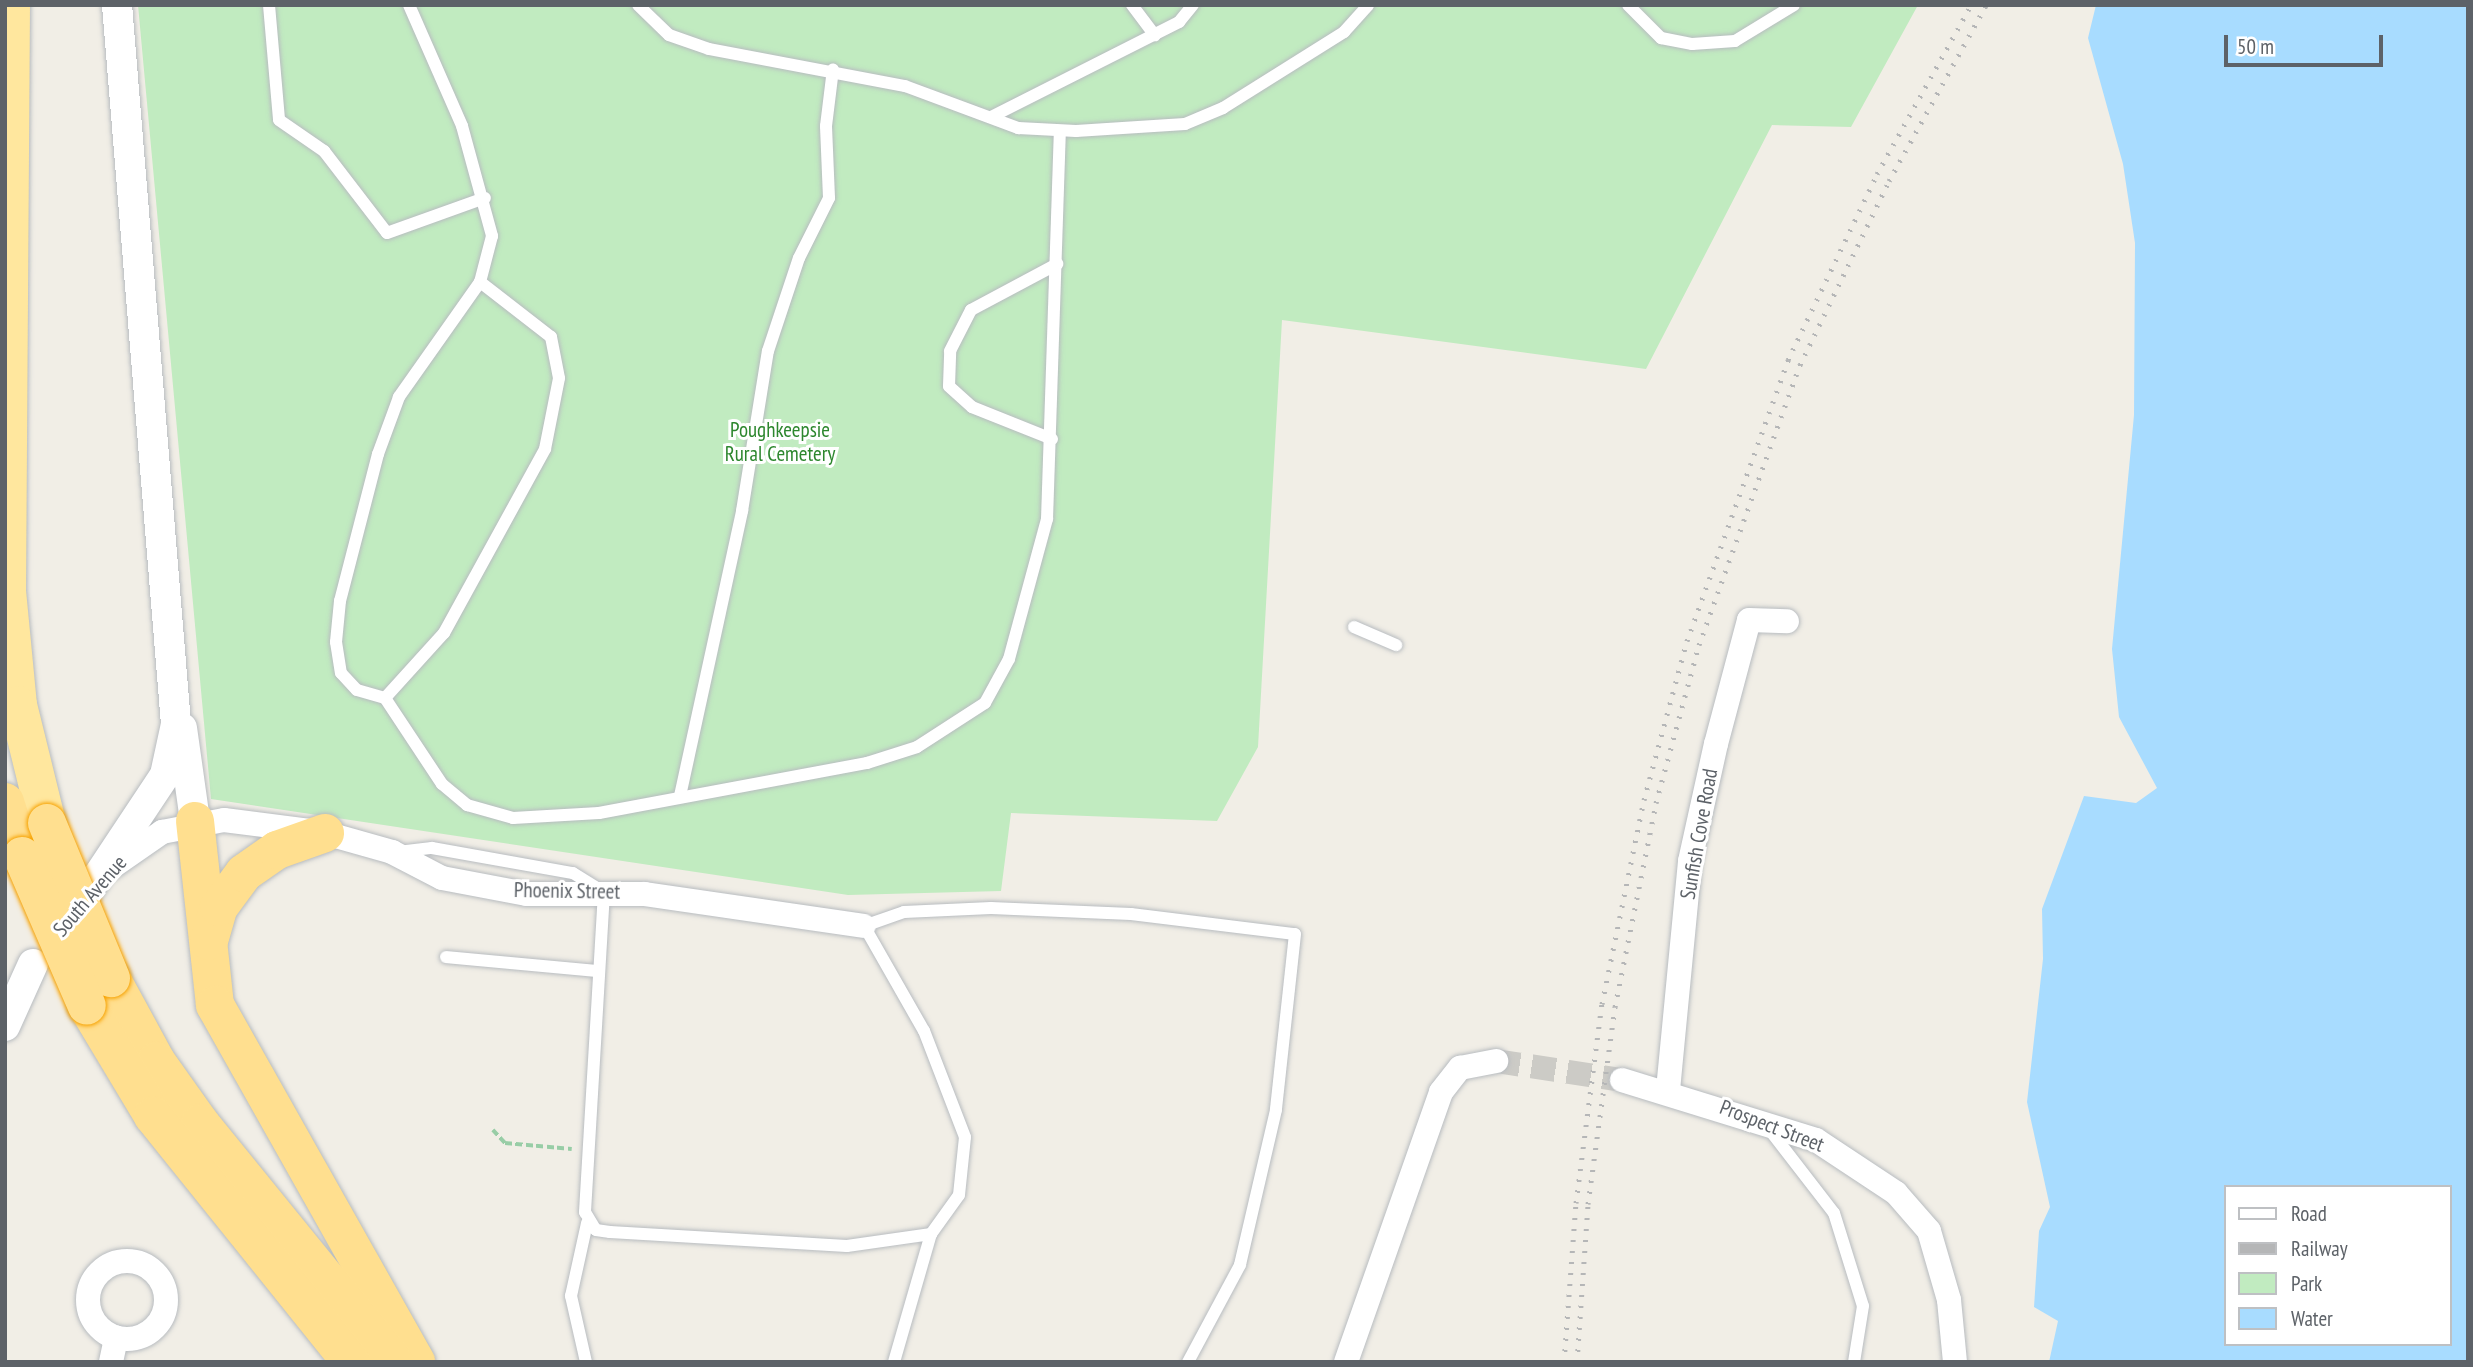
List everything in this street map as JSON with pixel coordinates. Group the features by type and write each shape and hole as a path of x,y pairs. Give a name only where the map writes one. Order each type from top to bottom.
{"highway":[{"path":"11,5 7,604 25,742 47,823 99,992 156,1061 200,1123 394,1362"},
{"path":"5,802 22,856 99,992 161,1126 351,1362"},
{"path":"195,821 206,960 221,1020 416,1362"},
{"path":"206,960 219,907 244,873 277,850 325,833"}],"street":[{"path":"117,5 176,701 195,821"},
{"name":"Sunfish Cove Road","path":"1668,1090 1690,861 1716,744 1749,620 1787,621"},
{"path":"86,894 165,775 176,701"},
{"name":"Phoenix Street","path":"195,821 325,833 392,852 442,878 516,892 604,892 864,926"},
{"name":"South Avenue","path":"5,998 86,894 142,842 195,821"},
{"path":"5,1026 33,964"},
{"path":"1346,1362 1441,1092 1460,1068 1496,1061"},
{"name":"Prospect Street","path":"1622,1080 1668,1090 1759,1119 1851,1160 1896,1193 1928,1231 1949,1300 1955,1362"},
{"path":"111,1362 117,1338"}],"lane":[{"path":"269,5 279,120 324,151 387,233 485,198"},
{"path":"409,5 441,72 485,198 492,236 480,282 399,397 351,550 337,628 341,673 357,690 385,698 412,749 467,805 513,818 557,818 892,755 929,741 985,703 1009,659 1036,576 1052,439 1060,131"},
{"path":"638,5 669,35 709,49 833,69 905,86 1018,128 1060,131 1185,124 1223,108 1344,32 1368,5"},
{"path":"1132,5 1154,35"},
{"path":"991,117 1180,22 1193,5"},
{"path":"1628,5 1661,38 1692,44 1735,41 1794,5"},
{"path":"680,796 742,511 768,351 799,258 829,198 826,126 833,69"},
{"path":"1052,439 972,407 949,386 950,351 971,310 1057,264"},
{"path":"385,698 444,633 545,449 559,378 551,337 480,282"},
{"path":"1354,627 1396,645"},
{"path":"586,1362 571,1296 587,1223 596,971 604,892"},
{"path":"894,1362 931,1234 959,1195 965,1137 924,1031 864,926 904,912 991,908 1131,914 1295,934 1276,1110 1240,1265 1188,1362"},
{"path":"446,957 596,971"},
{"path":"1759,1119 1834,1213 1863,1306 1854,1362"},
{"path":"587,1223 610,1232 848,1246 931,1234"}],"path":[{"path":"493,1130 505,1143 588,1150"}],"green space":[{"name":"Poughkeepsie Rural Cemetery","path":"138,5 1918,5 1851,127 1772,125 1646,369 1282,320 1258,747 1217,821 1011,813 1001,891 848,895 211,799"}],"water":[{"path":"2096,5 2468,5 2468,1362 2049,1362 2058,1321 2034,1307 2039,1231 2050,1207 2027,1102 2043,959 2042,909 2084,796 2136,803 2157,788 2119,717 2112,649 2134,415 2135,243 2123,164 2088,38"}],"tunnel":[{"path":"1496,1061 1622,1080"}],"railway":[{"path":"1564,1362 1576,1203 1602,1004 1644,800 1687,641 1788,360 1877,174 1971,5"},
{"path":"1577,1362 1588,1204 1615,1007 1656,803 1699,645 1800,365 1889,181 1986,5"}]}
